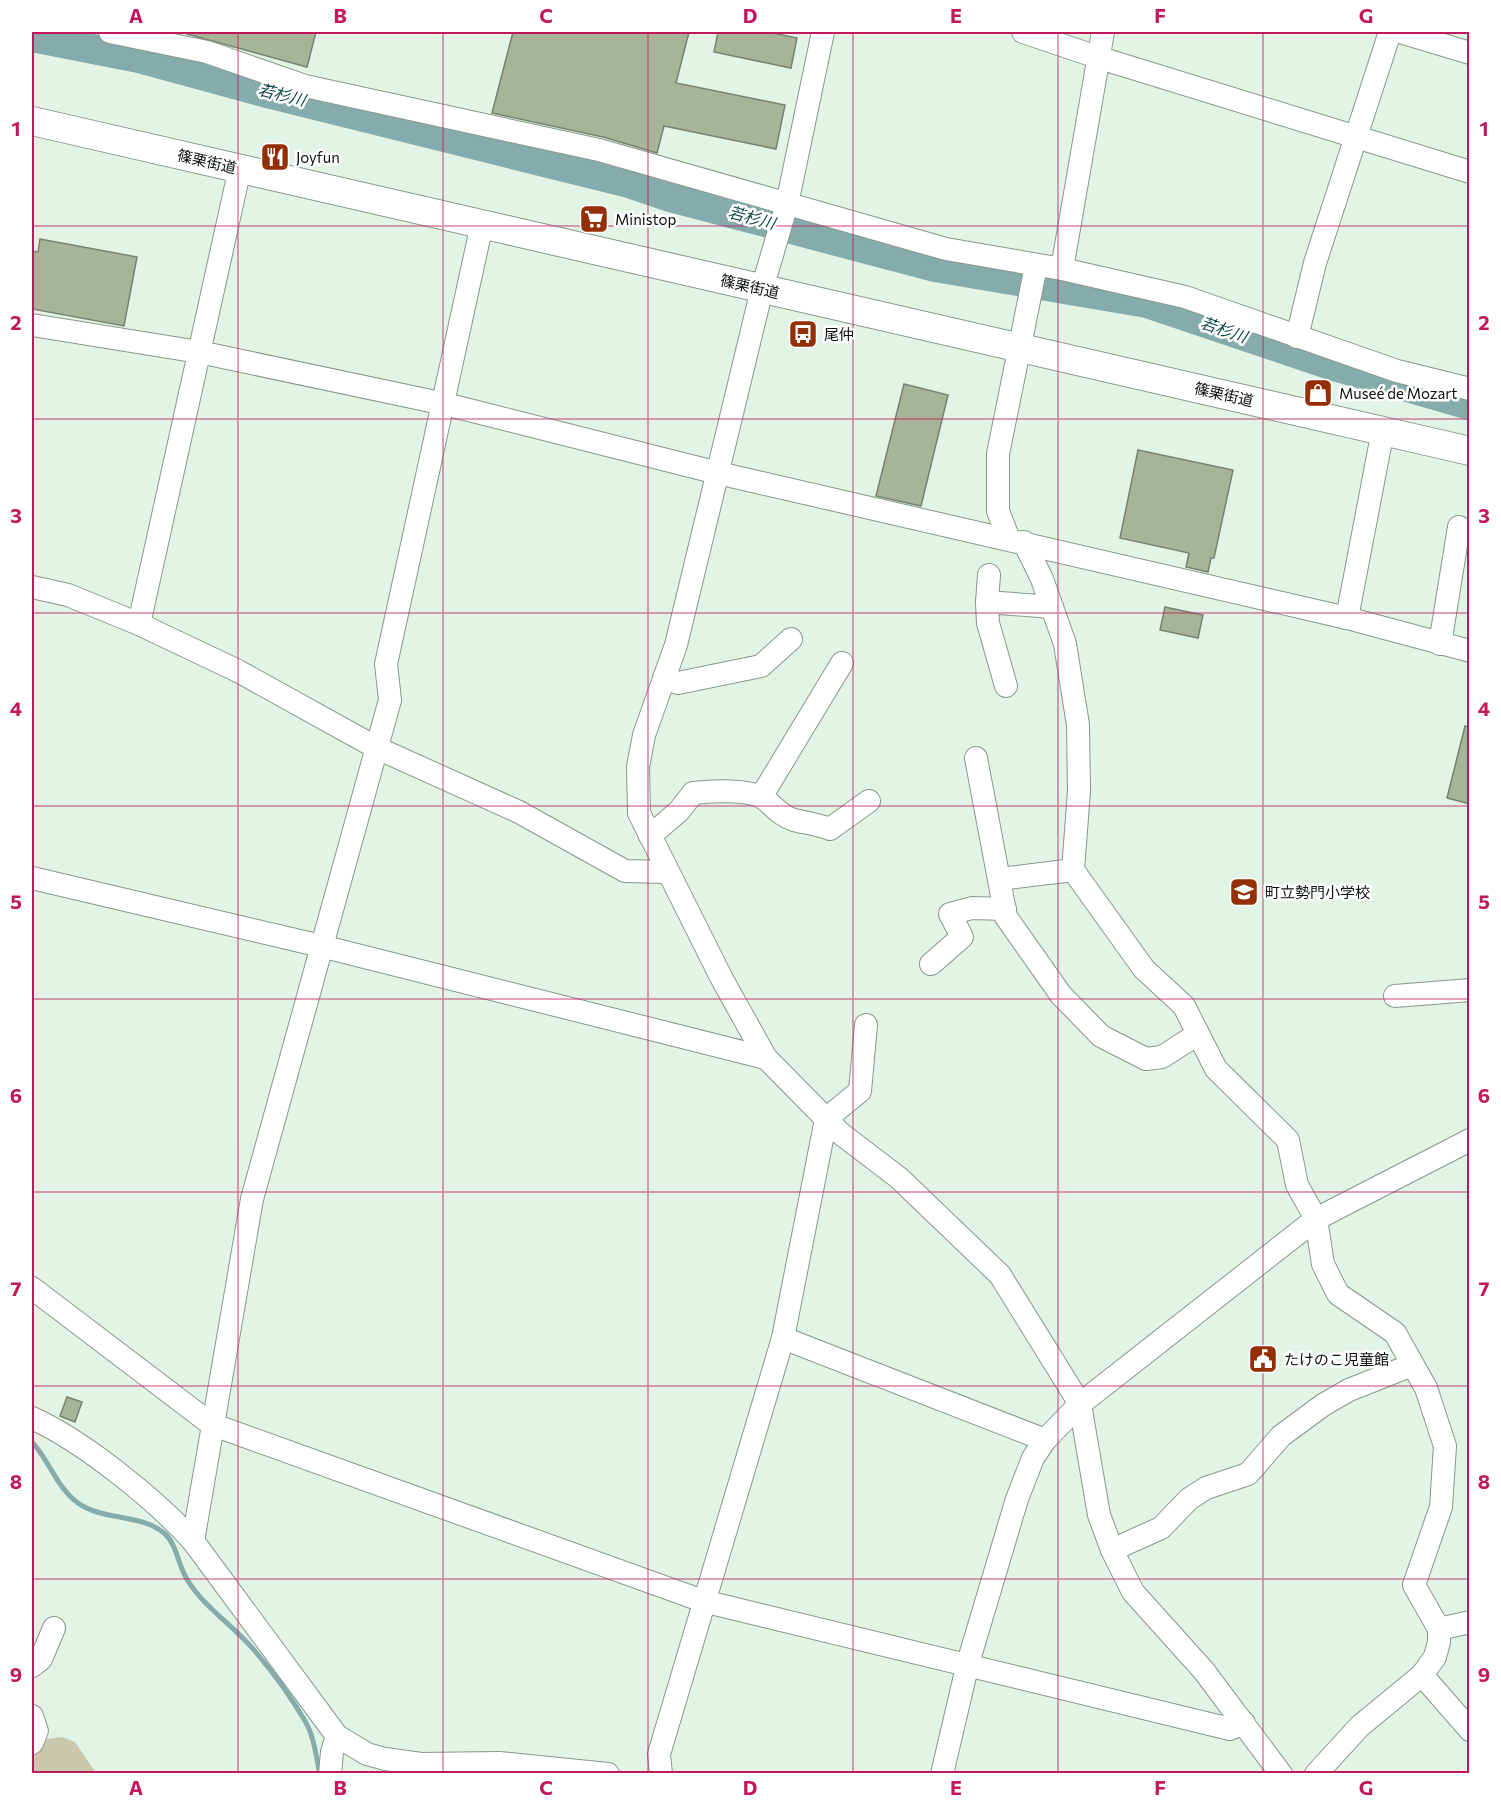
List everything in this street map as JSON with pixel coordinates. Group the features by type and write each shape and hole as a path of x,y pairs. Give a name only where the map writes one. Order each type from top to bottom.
{"main road":[{"name":"篠栗街道","path":"32,121 1470,450"}],"street":[{"path":"110,32 207,52 305,86 599,150 946,249 1062,269 1185,297 1397,371 1470,389"},
{"path":"823,32 788,204 762,289 676,645 644,735 638,767 639,813 722,979 766,1058 826,1119 899,1178 1000,1275 1080,1404 1099,1515 1112,1550 1133,1592 1204,1671 1281,1773"},
{"path":"1023,32 1470,172"},
{"path":"1062,269 1103,32"},
{"path":"1297,337 1315,263 1390,32"},
{"path":"1400,32 1470,53"},
{"path":"139,624 240,168"},
{"path":"193,1541 211,1424 252,1199 390,700 386,664 445,404 482,224"},
{"path":"1036,266 998,454 998,511 1042,579 1065,644 1078,725 1078,791 1073,870 1144,969 1184,1006 1216,1069 1288,1140 1298,1185 1316,1219 1323,1264 1338,1294 1395,1333 1426,1388 1445,1446 1441,1507 1414,1585 1439,1629 1436,1657 1422,1675 1382,1705 1316,1773"},
{"path":"32,325 199,352 445,404 718,473 1347,618 1470,651"},
{"path":"1347,618 1383,430"},
{"path":"1440,644 1459,527"},
{"path":"989,576 988,623 1006,687"},
{"path":"32,587 68,595 139,624 238,671 377,748 519,812 625,871 667,872"},
{"path":"987,602 1052,607"},
{"path":"664,678 678,683 761,666 791,639"},
{"path":"761,797 842,663"},
{"path":"976,758 1006,917 1061,995 1101,1036 1146,1059 1162,1057 1198,1034"},
{"path":"651,836 679,811 693,793 715,790 761,797 777,811 793,820 811,821 830,829 869,801"},
{"path":"1000,879 1073,870"},
{"path":"32,878 321,946 766,1058"},
{"path":"931,964 962,937 950,914 972,908 1005,909"},
{"path":"1395,996 1470,990"},
{"path":"661,1773 659,1754 783,1338 826,1119 860,1091 866,1025"},
{"path":"942,1773 968,1664 1017,1499 1033,1458 1045,1440 1080,1404 1316,1219 1470,1140"},
{"path":"32,1288 211,1424 703,1601 1230,1729 1244,1723"},
{"path":"783,1338 1045,1440"},
{"path":"1112,1550 1161,1528 1189,1499 1206,1488 1248,1474 1281,1436 1323,1405 1349,1390 1412,1365"},
{"path":"32,1418 56,1429 176,1522 193,1541 337,1736 367,1754 421,1764 499,1762 608,1773"},
{"path":"1439,1629 1470,1622"},
{"path":"32,1666 41,1659 54,1628"},
{"path":"1422,1675 1470,1730"},
{"path":"32,1716 37,1731 32,1743"},
{"path":"330,1773 332,1752 337,1736"}],"green space":[{"path":"62,1737 75,1742 96,1773 32,1774 32,1741"}],"building":[{"path":"188,32 316,32 307,67 187,34"},
{"path":"513,32 689,32 676,83 785,105 776,149 664,126 657,153 603,137 492,113"},
{"path":"718,32 768,32 797,38 791,68 714,52"},
{"path":"40,239 137,257 124,326 32,309 32,251 38,252"},
{"path":"904,384 948,395 921,506 876,496"},
{"path":"1138,450 1233,470 1214,558 1211,558 1208,572 1186,567 1189,553 1120,538"},
{"path":"1165,607 1203,615 1198,638 1160,630"},
{"path":"1465,726 1470,727 1470,804 1447,798"},
{"path":"67,1397 82,1402 75,1422 60,1416"}],"waterway":[{"name":"若杉川","path":"32,37 139,58 271,94 629,183 670,197 935,267 1147,303 1331,365 1470,405"},
{"path":"32,1442 64,1490 78,1503 98,1512 144,1522 164,1533 175,1549 185,1575 195,1591 254,1650 294,1703 311,1733 320,1774"}],"place":[{"name":"Joyfun","path":"275,157"},
{"name":"Ministop","path":"594,219"},
{"name":"尾仲","path":"803,334"},
{"name":"Museé de Mozart","path":"1318,393"},
{"name":"町立勢門小学校","path":"1244,892"},
{"name":"たけのこ児童館","path":"1263,1359"}]}
